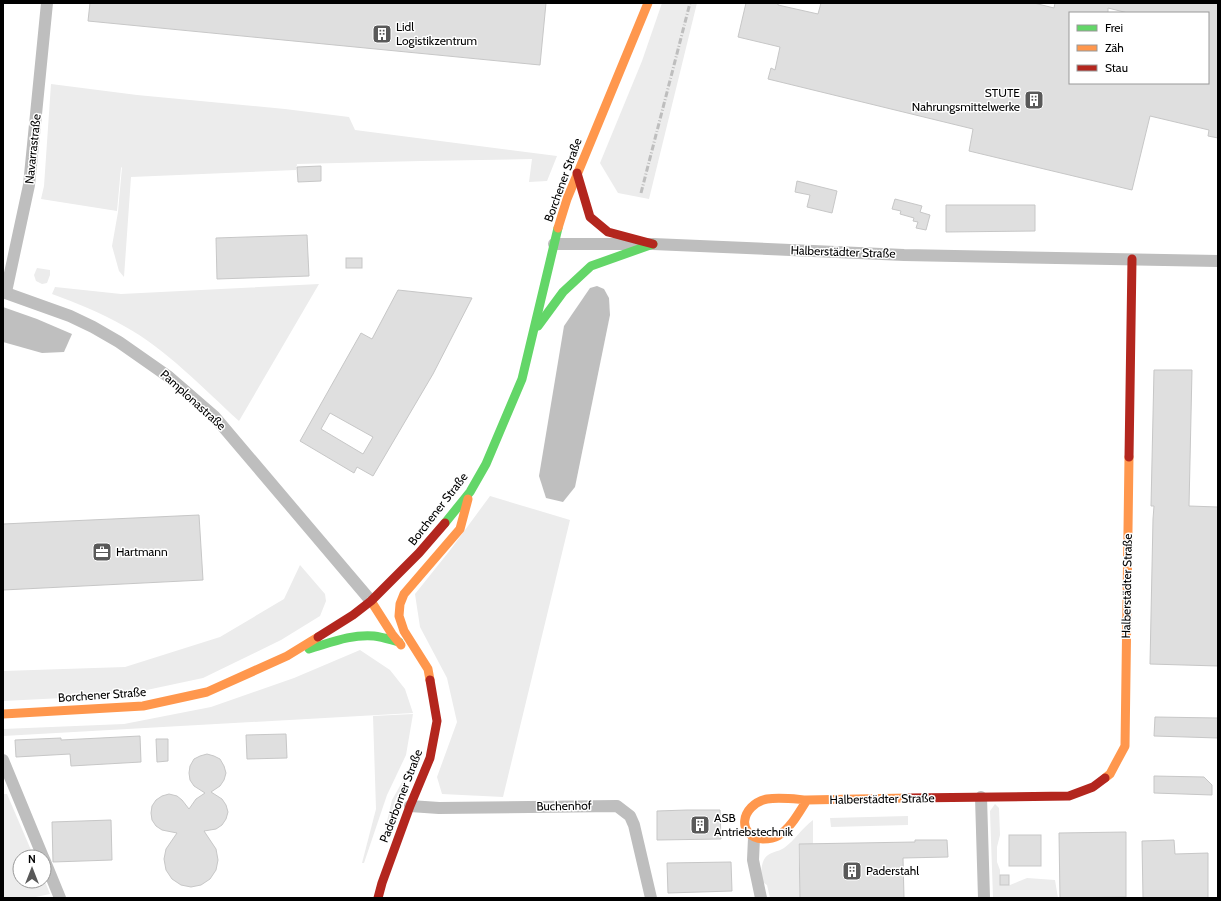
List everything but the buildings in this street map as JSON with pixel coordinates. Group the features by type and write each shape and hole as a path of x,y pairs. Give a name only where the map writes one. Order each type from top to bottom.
{"main road":[{"name":"Borchener Straße","path":"3,714 143,706 207,692 287,656 353,615 371,601 419,553 470,492 486,464 522,378 554,244 567,199 648,3"},
{"path":"577,173 590,216 608,232 653,244"},
{"path":"534,331 563,292 591,266 653,244"},
{"name":"Halberstädter Straße","path":"754,838 748,832 745,824 747,812 755,803 762,800 1069,796 1093,787 1110,774 1125,746 1132,259"},
{"path":"431,684 428,669 404,631 399,616 400,604 404,594 460,529 470,492"},
{"name":"Paderborner Straße","path":"371,601 392,634 431,684 438,721 430,758 410,806 378,898"},
{"path":"287,656 343,639 359,636 372,636 399,642"},
{"path":"754,838 765,839 778,836 793,820 807,800"}],"street":[{"name":"Navarrastraße","path":"4,292 29,185 47,3"},
{"name":"Halberstädter Straße","path":"554,244 653,244 904,255 1218,261"},
{"name":"Pamplonastraße","path":"4,292 70,316 93,327 125,346 169,376 214,416 371,601"},
{"path":"3,760 40,849"},
{"path":"981,797 984,898"},
{"name":"Buchenhof","path":"410,806 439,808 617,806 630,816 634,825 651,898"},
{"name":"Halberstädter Straße","path":"754,838 753,860 761,898"},
{"path":"52,878 60,898"}],"shaded area":[{"path":"662,3 697,3 649,199 618,193 600,163 642,61"},
{"path":"51,84 137,95 285,109 349,117 355,130 557,156 547,181 529,182 532,159 297,164 296,170 131,177 124,277 119,271 112,246 118,212 122,167 117,211 41,199 44,186"},
{"path":"37,268 50,270 47,283 42,284 36,281 34,275"},
{"path":"319,284 239,421 184,370 140,335 98,313 52,294 55,287 121,294"},
{"path":"597,286 604,289 609,298 610,315 575,487 563,502 546,498 539,476 564,326 590,288"},
{"path":"3,307 37,319 72,334 64,352 42,353 3,342"},
{"path":"490,496 570,520 503,797 442,794 437,777 457,722 447,678 420,627 415,594 451,549"},
{"path":"300,565 325,594 326,601 320,616 281,640 203,678 142,691 83,697 3,701 3,671 125,667 220,637 284,599"},
{"path":"360,650 390,670 405,689 413,713 3,736 3,729 124,724 211,707 294,678"},
{"path":"413,714 406,755 387,795 364,863 362,863 376,809 373,716"},
{"path":"405,777 408,778 395,801 387,830 385,830 392,800"},
{"path":"3,794 7,794 31,849 12,849 12,889 48,889 50,894 31,898 3,898"},
{"path":"995,804 999,808 1000,835 997,847 997,862 1000,870 1000,885 1010,885 1027,878 1055,880 1058,898 993,898 990,811"},
{"path":"908,816 908,825 831,827 830,818"},
{"path":"813,820 813,844 798,844 800,898 770,898 767,885 761,881 764,860 769,854 788,845"}],"railway":[{"path":"641,193 690,3"}],"traffic: fast":[{"path":"445,523 470,492 486,464 522,379 558,228"},
{"path":"538,326 563,292 591,266 653,244"},
{"path":"309,649 357,636 374,636 399,642"}],"traffic: slow":[{"path":"558,228 567,199 648,3"},
{"path":"1105,778 1110,774 1125,746 1129,457"},
{"path":"430,680 428,669 404,631 399,616 400,604 404,594 460,529 468,499"},
{"path":"371,601 392,634 401,645"},
{"path":"3,714 143,706 207,692 287,656 318,637"},
{"path":"807,800 777,798 758,802 747,814 745,827 748,833 754,837 770,839 778,836 787,829 807,800 908,798"}],"traffic: jam":[{"path":"577,173 590,217 608,232 653,244"},
{"path":"1129,457 1132,259"},
{"path":"318,637 353,615 371,601 419,553 445,523"},
{"path":"378,898 410,806 430,758 437,721 430,680"},
{"path":"908,798 1069,796 1093,787 1105,778"}],"place":[{"name":"Lidl Logistikzentrum","path":"382,34"},
{"name":"STUTE Nahrungsmittelwerke","path":"1034,100"},
{"name":"Hartmann","path":"102,552"},
{"name":"ASB Antriebstechnik","path":"700,825"},
{"name":"Paderstahl","path":"852,871"}]}
